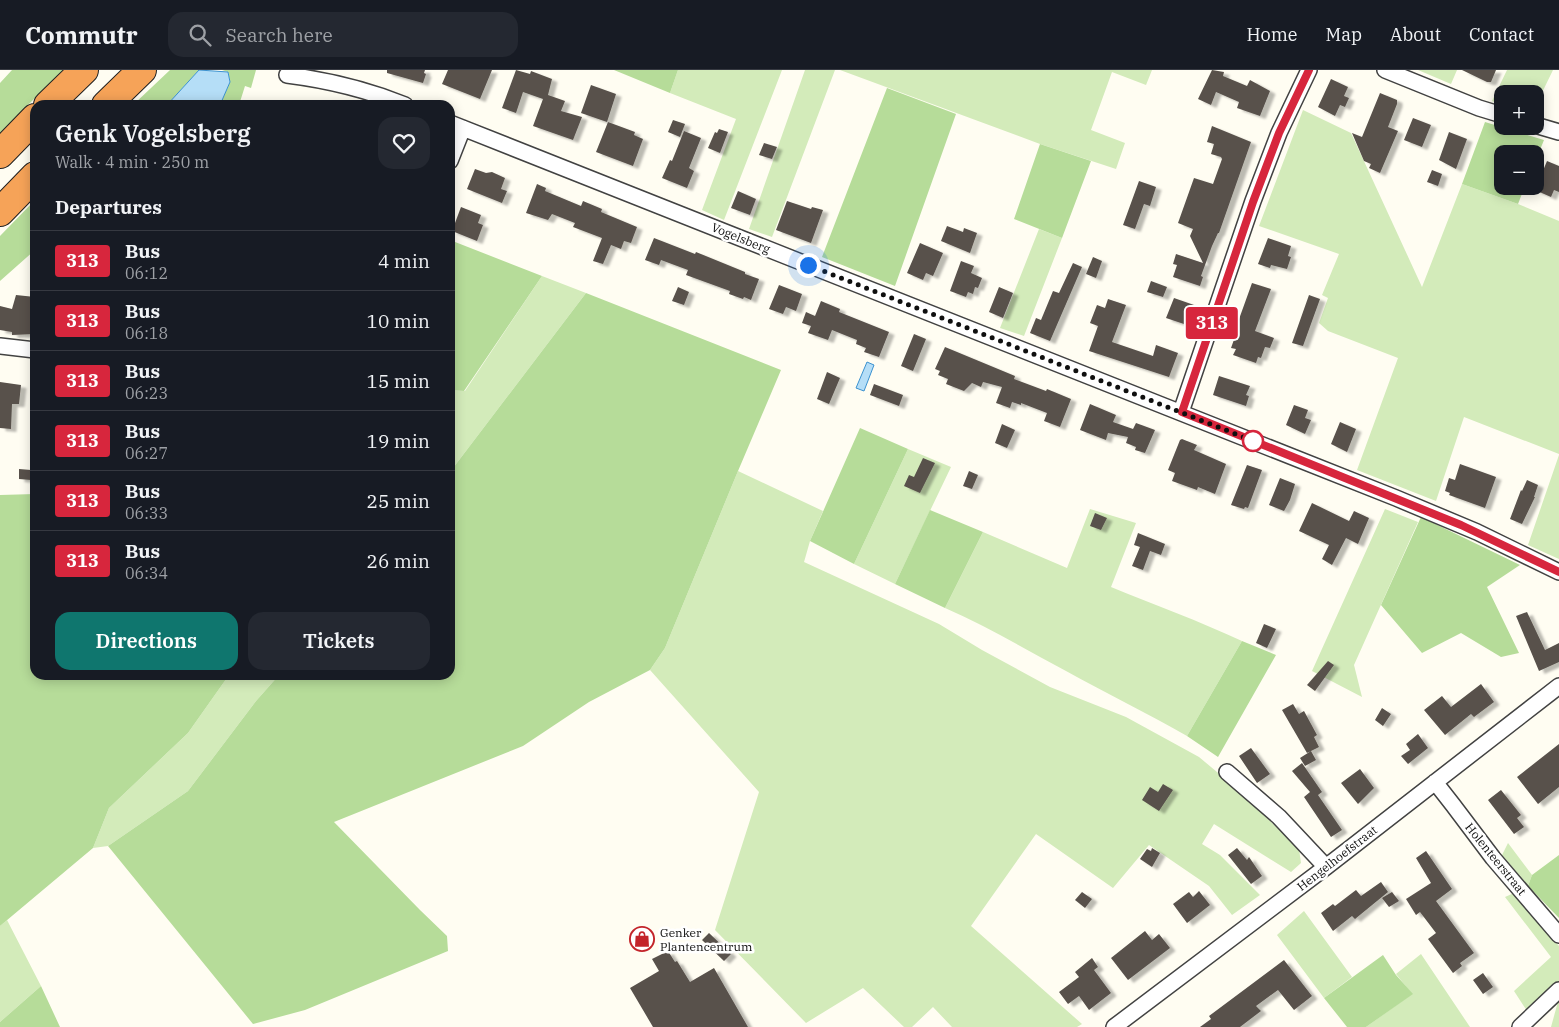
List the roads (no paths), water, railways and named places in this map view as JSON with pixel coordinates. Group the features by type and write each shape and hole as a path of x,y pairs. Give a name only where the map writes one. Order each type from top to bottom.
{"highway":[{"path":"53,100 84,70"},
{"path":"111,100 142,70"},
{"path":"0,154 30,123"},
{"path":"0,212 30,181"}],"street":[{"path":"1182,412 1253,202 1279,133 1310,70"},
{"path":"1385,70 1494,113"},
{"path":"287,75 314,79 388,100"},
{"name":"Vogelsberg","path":"457,126 1182,412 1468,528 1559,572"},
{"path":"1544,128 1559,132"},
{"path":"0,346 30,349"},
{"name":"Hengelhoefstraat","path":"1114,1027 1326,867 1559,686"},
{"path":"1227,772 1279,817 1326,867"},
{"name":"Holenteerstraat","path":"1435,782 1493,858 1559,935"},
{"path":"1520,1027 1559,990"}],"water":[{"path":"199,70 228,72 230,82 222,100 172,100"},
{"path":"867,362 874,365 864,391 856,388"}],"place":[{"name":"Genker Plantencentrum","path":"642,939"}]}
